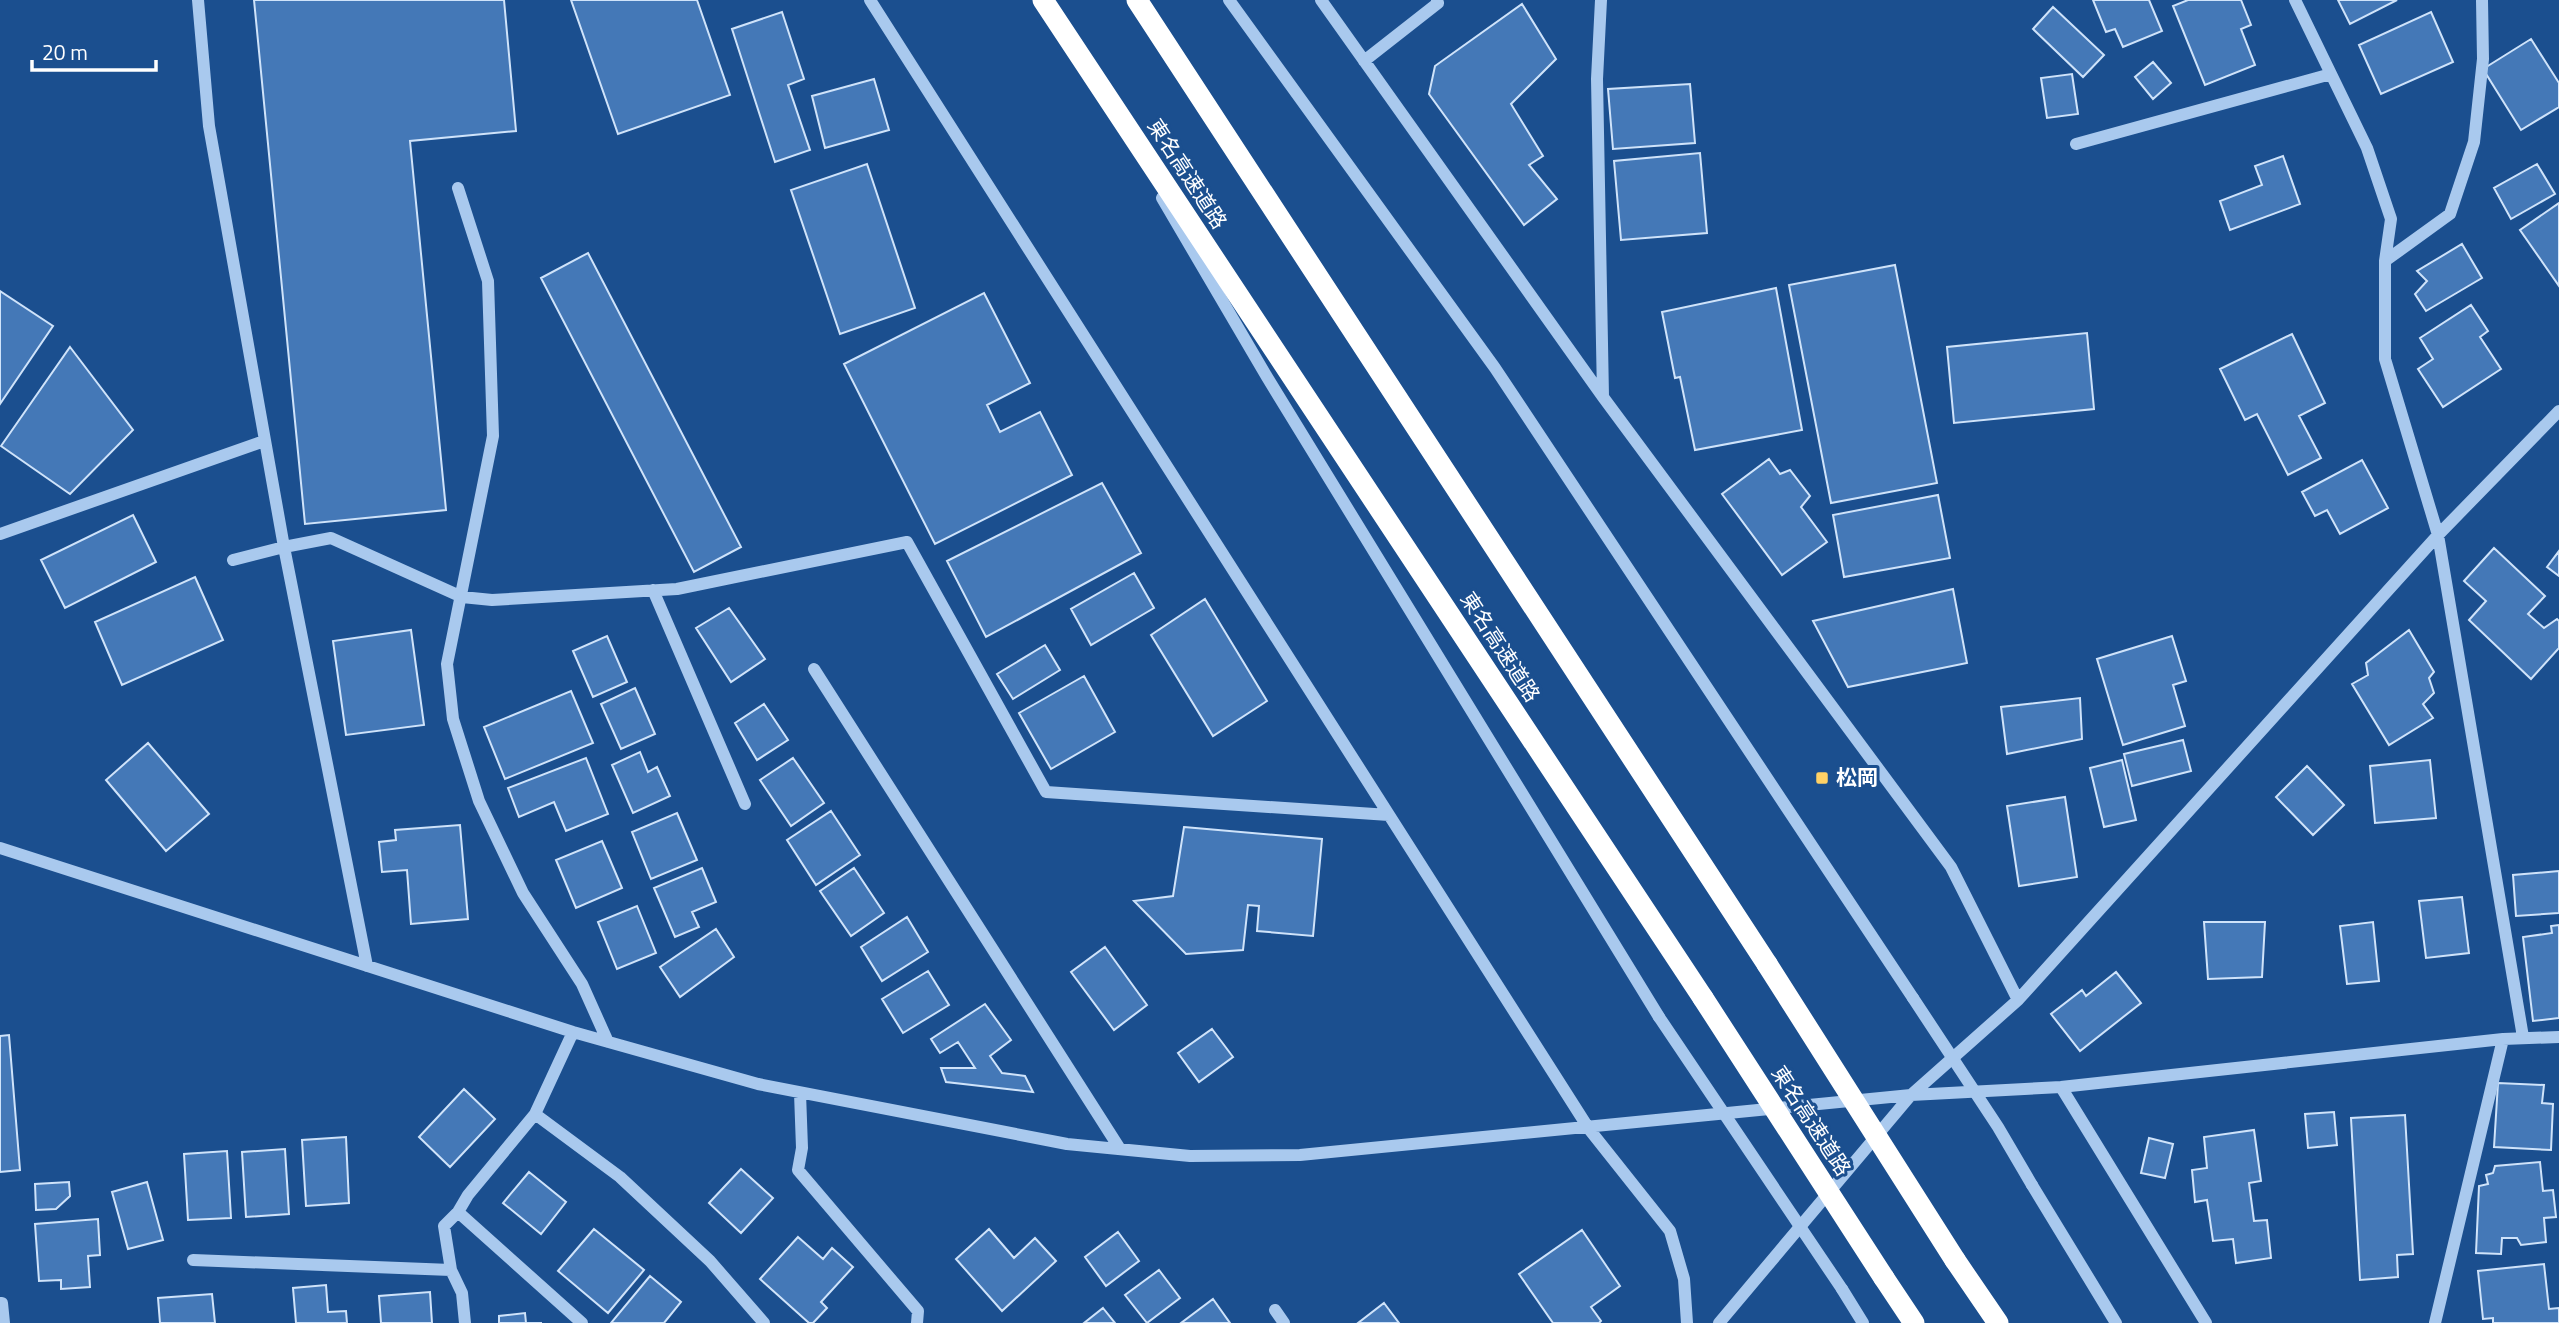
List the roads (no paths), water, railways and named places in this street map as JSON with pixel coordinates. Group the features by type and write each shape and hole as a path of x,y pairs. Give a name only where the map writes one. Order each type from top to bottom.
{"highway":[{"name":"東名高速道路","path":"1043,0 1703,998 1914,1323"},
{"path":"1137,0 1767,964 1998,1323"}],"street":[{"path":"198,0 209,126 264,441 367,966"},
{"path":"870,0 1588,1129 1670,1231 1684,1279 1687,1323"},
{"path":"1229,0 1495,368 1998,1127 2116,1323"},
{"path":"1321,0 1603,397 1951,867 2018,1000"},
{"path":"1364,61 1438,3 1437,0"},
{"path":"1601,0 1597,79 1603,397"},
{"path":"2295,0 2367,148 2391,219 2385,261 2385,359 2438,535 2523,1037"},
{"path":"2385,261 2450,214 2474,142 2483,59 2482,0"},
{"path":"1080,57 1267,377 1659,1017 1863,1323"},
{"path":"2076,144 2330,74"},
{"path":"458,188 488,281 493,436 447,664 453,719 475,789 523,893 582,984 608,1042"},
{"path":"1719,1323 1911,1095 2018,1000 2438,535 2559,411"},
{"path":"0,534 264,441"},
{"path":"233,560 331,538 462,597 492,600 677,589 907,542 1045,792 1389,815"},
{"path":"653,590 745,804"},
{"path":"814,669 1120,1149"},
{"path":"0,848 573,1032 758,1084 1054,1141 1190,1156 1300,1155 1588,1129 1911,1095 2061,1087 2523,1037 2559,1037"},
{"path":"465,1323 462,1293 451,1270 444,1226 536,1114 573,1032"},
{"path":"2435,1323 2503,1039"},
{"path":"2061,1087 2206,1323"},
{"path":"800,1093 802,1148 798,1170 918,1311 917,1323"},
{"path":"536,1114 620,1177 710,1261 764,1323"},
{"path":"458,1212 582,1323"},
{"path":"193,1260 451,1270"},
{"path":"0,1303 4,1323"},
{"path":"1275,1310 1284,1323"}],"place":[{"name":"松岡","path":"1822,778"}]}
